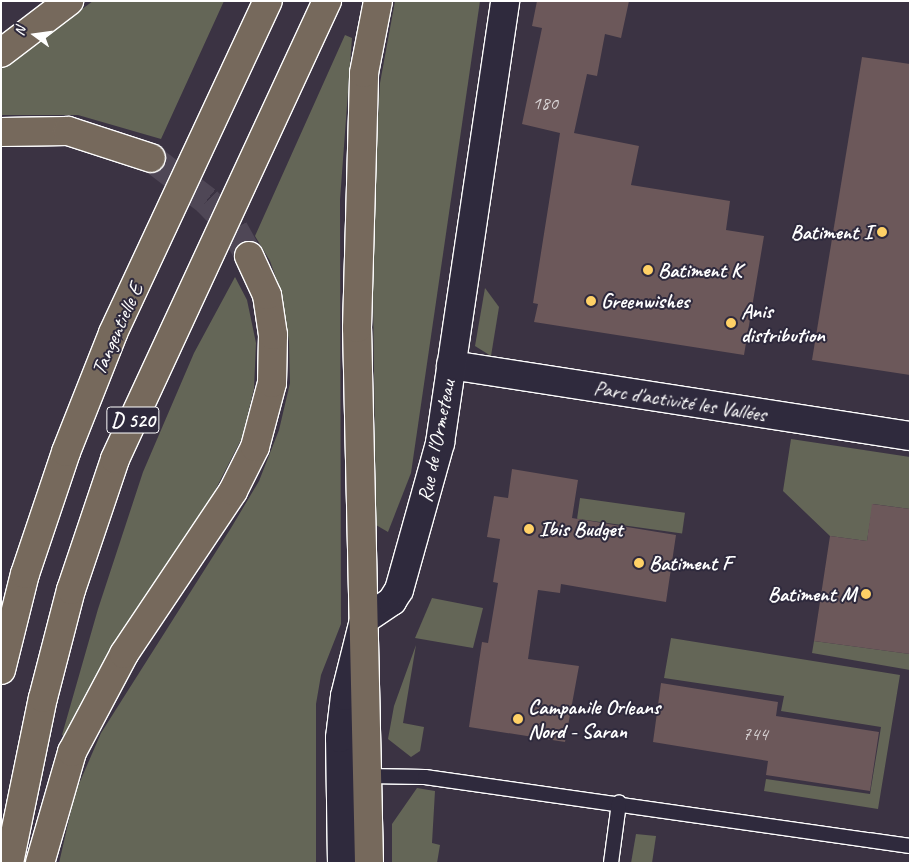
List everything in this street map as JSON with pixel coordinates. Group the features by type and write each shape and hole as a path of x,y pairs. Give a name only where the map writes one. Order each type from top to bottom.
{"main road":[{"path":"1,53 69,1"},
{"name":"Tangentielle E","path":"1,670 25,574 73,434 113,333 268,1"},
{"name":"D 520","path":"9,863 43,698 71,590 115,459 327,1"},
{"path":"369,863 354,776 364,620 359,507 359,167 364,73 378,1"},
{"path":"1,132 68,131 151,158"},
{"path":"40,863 72,752 124,654 233,491 255,447 272,383 273,335 267,295 249,256"}],"street":[{"name":"Rue de l'Ormeteau","path":"364,620 392,601 403,578 440,443 505,1"},
{"name":"Parc d'activité les Vallées","path":"451,365 910,436"},
{"path":"342,863 354,776"}],"lane":[{"path":"354,776 396,773 619,803 910,846"},
{"path":"611,863 619,803"}],"green space":[{"path":"93,1 224,1 161,139 78,115 1,115 1,69"},
{"path":"395,1 480,1 411,473 388,532 376,525 372,220 380,83"},
{"path":"345,35 352,38 340,200 341,624 321,675 316,704 316,863 59,863 75,793 101,733 259,481 279,430 290,383 289,342 282,295 270,261 255,236"},
{"path":"235,277 247,300 256,343 254,389 242,438 207,506 122,637 67,737 62,735 98,609 143,472 194,353"},
{"path":"485,288 499,307 491,356 475,346"},
{"path":"791,439 910,457 910,509 873,504 867,541 830,536 783,491"},
{"path":"580,498 685,513 682,534 577,519"},
{"path":"432,598 483,608 473,648 415,638"},
{"path":"671,638 900,675 878,809 764,791 766,779 870,794 881,727 781,711 784,696 664,678"},
{"path":"814,641 910,654 910,670 812,653"},
{"path":"416,645 403,723 424,727 420,751 411,757 388,739 394,706"},
{"path":"417,788 435,791 432,843 440,845 437,863 392,863 392,824"},
{"path":"636,834 656,836 652,863 631,863"}],"building":[{"name":"Batiment K","path":"537,1 629,1 621,38 605,34 597,76 587,74 574,133 639,146 631,185 730,201 726,230 764,236 744,355 534,322 538,304 533,303 560,133 522,124 542,28 532,26"},
{"name":"Batiment I","path":"862,57 910,64 910,375 812,360"},
{"path":"512,469 578,480 572,518 676,535 666,602 561,584 560,593 538,590 528,659 579,666 565,742 469,727 482,642 488,643 498,583 493,582 500,539 487,537 494,496 508,498"},
{"name":"Batiment M","path":"872,504 910,509 910,654 814,641 830,536 867,541"},
{"path":"661,683 778,702 776,716 879,732 870,791 766,775 768,761 653,742"}],"tunnel":[{"path":"151,158 207,201 234,229 249,256"}],"place":[{"name":"Batiment I","path":"882,232"},
{"name":"Batiment K","path":"648,270"},
{"name":"Greenwishes","path":"591,301"},
{"name":"Anis distribution","path":"731,323"},
{"name":"Ibis Budget","path":"529,529"},
{"name":"Batiment F","path":"639,563"},
{"name":"Batiment M","path":"866,594"},
{"name":"Campanile Orleans Nord - Saran","path":"518,719"}]}
